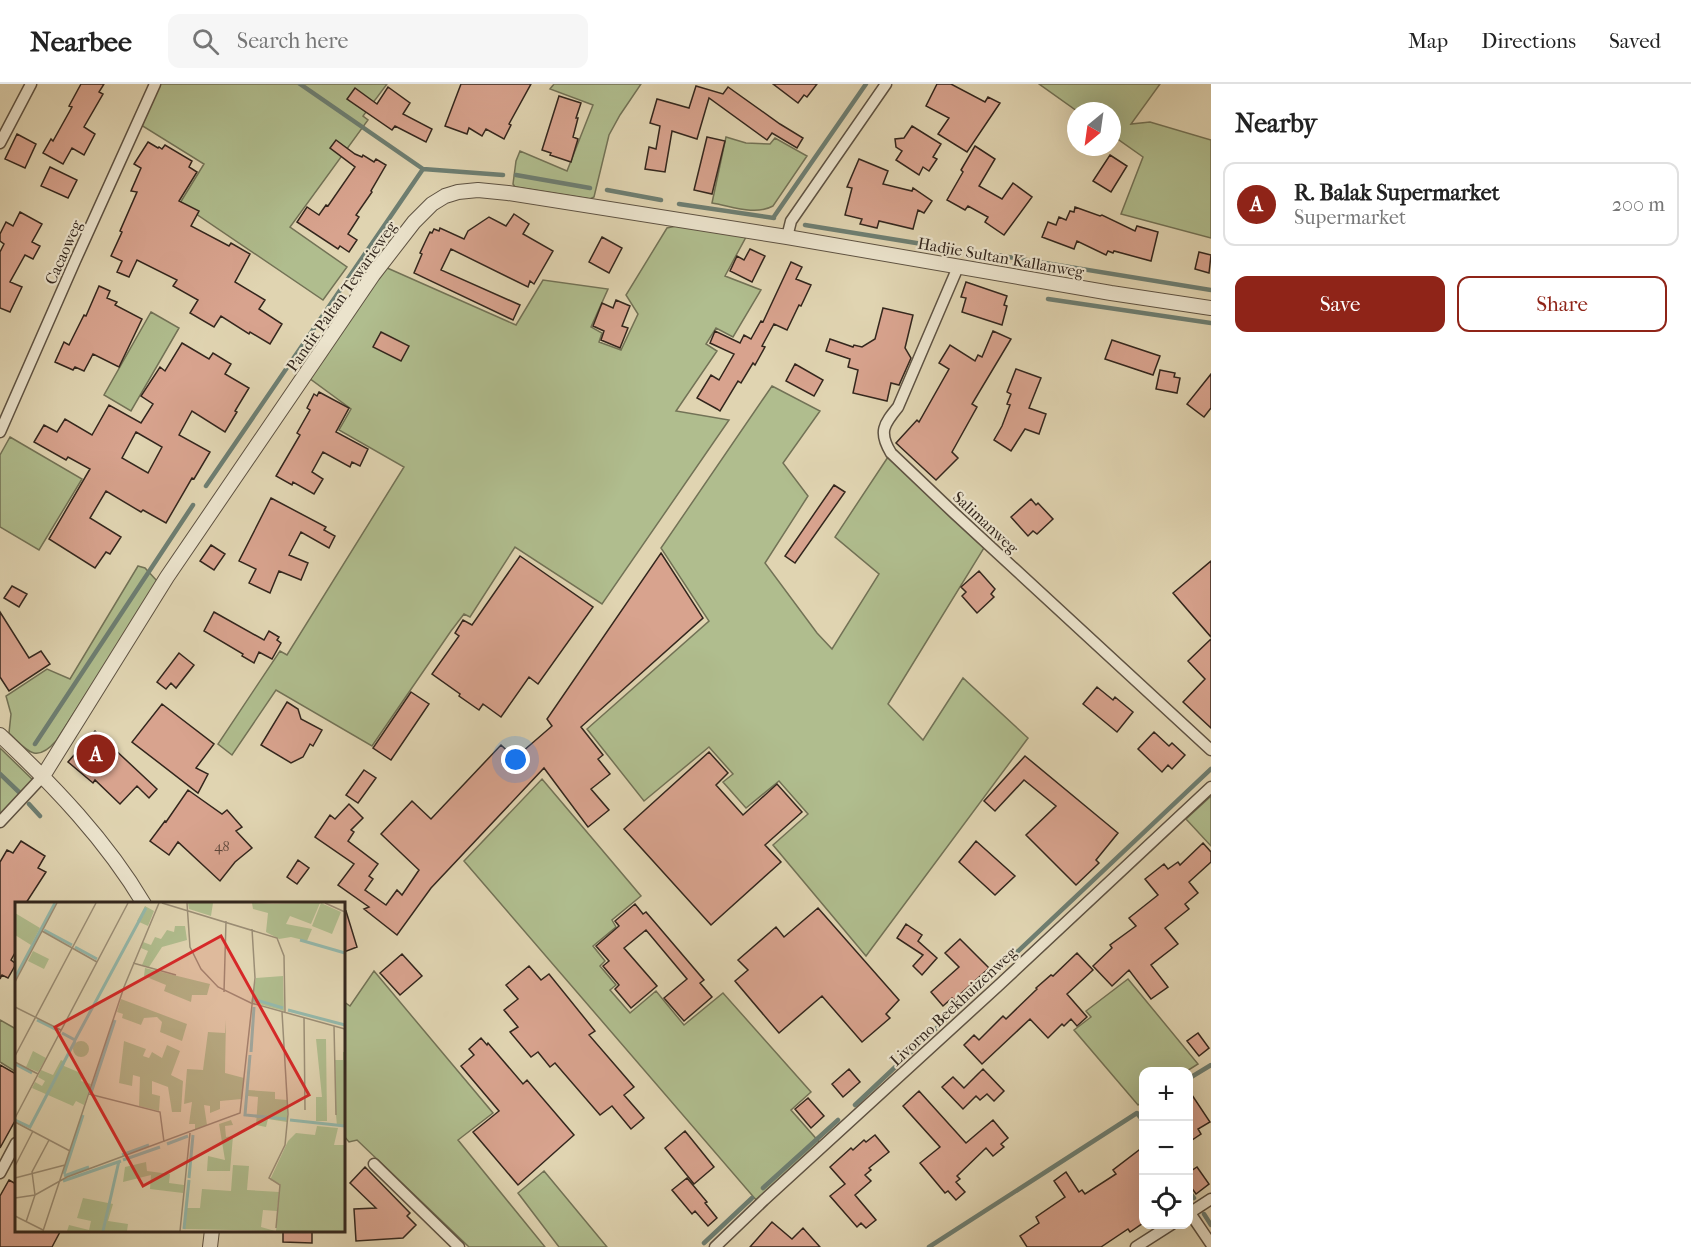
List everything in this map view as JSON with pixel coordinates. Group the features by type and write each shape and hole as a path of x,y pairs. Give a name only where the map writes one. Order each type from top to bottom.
{"street":[{"path":"0,143 31,84"},
{"name":"Cacaoweg","path":"0,432 155,84"},
{"path":"787,237 791,221 886,84"},
{"name":"Pandit Paltan Tewarieweg","path":"44,776 173,568 373,275 414,222 432,204 445,196 458,192 488,191 787,237"},
{"name":"Hadjie Sultan Kallanweg","path":"787,237 1211,308"},
{"name":"Salimanweg","path":"958,267 898,407 885,424 883,432 886,445 891,453 954,513 1211,750"},
{"path":"0,735 44,776 98,838 130,879 143,902"},
{"path":"0,822 44,776"},
{"name":"Livorno Beekhuizenweg","path":"715,1247 1211,787"},
{"path":"0,1173 15,1145"},
{"path":"374,1164 459,1247"},
{"path":"1193,1211 1211,1199"},
{"path":"1193,1219 1211,1244"},
{"path":"1136,1247 1164,1229"},
{"path":"210,1247 212,1232"}],"green space":[{"path":"160,84 387,84 363,116 368,120 290,227 347,267 323,300 180,203 204,164 141,125"},
{"path":"554,84 641,84 609,135 594,197 590,199 515,187 513,184 516,161 520,151 567,171 593,105 550,89"},
{"path":"1039,84 1160,84 1131,124 1150,122 1211,140 1211,238 1121,214 1143,157 1121,141 1121,102 1067,102 1067,104"},
{"path":"726,137 746,143 770,144 775,138 807,156 773,206 751,210 712,203"},
{"path":"676,226 746,237 725,276 761,290 733,337 716,328 706,344 717,351 676,411 729,420 602,604 515,547 470,617 464,614 451,631 372,746 276,690 232,755 218,744 280,651 287,655 404,467 339,430 351,409 309,378 385,267 516,325 543,280 608,289 591,327 602,333 599,342 621,350 638,314 626,295 667,228"},
{"path":"151,312 179,328 131,411 104,395"},
{"path":"772,386 820,411 783,463 808,496 765,563 817,633 832,649 879,574 835,537 888,457 984,548 888,704 923,740 963,678 1028,738 866,956 773,845 808,814 779,781 746,808 723,782 733,774 709,747 644,801 587,729 709,621 661,548"},
{"path":"10,437 82,479 39,550 0,527 0,455"},
{"path":"138,566 145,568 158,582 56,741 42,752 31,752 9,733 11,714 6,696 47,669 70,679"},
{"path":"0,748 35,782 0,817"},
{"path":"542,779 641,896 612,920 616,927 593,946 605,961 600,966 616,985 610,990 630,1013 656,991 684,1025 723,993 811,1092 791,1110 820,1143 757,1201 464,861"},
{"path":"1211,796 1211,846 1186,819"},
{"path":"374,971 493,1113 458,1140 545,1247 469,1247 357,1140 349,1142 345,1137 345,1003 350,1006"},
{"path":"1128,979 1198,1064 1193,1067 1139,1067 1138,1105 1074,1030 1091,1017 1086,1011"},
{"path":"0,1020 15,1028 15,1071 0,1062"},
{"path":"544,1171 607,1247 559,1247 518,1193"}],"building":[{"path":"81,84 104,84 99,92 103,94 84,127 95,134 84,155 72,148 63,164 43,153 51,139 53,141 72,107 69,106"},
{"path":"461,84 531,84 509,124 511,125 504,139 486,129 482,136 469,128 467,134 445,126"},
{"path":"773,84 817,84 807,97 804,95 798,103"},
{"path":"937,84 951,84 985,102 988,97 1000,103 967,152 938,134 949,118 926,106"},
{"path":"696,86 723,94 728,87 803,138 797,148 772,133 767,140 709,98 697,139 672,131 665,172 645,169 649,147 656,149 660,126 650,123 657,99 689,108"},
{"path":"388,87 410,103 403,114 432,129 426,142 395,126 392,130 347,99 355,88 377,104"},
{"path":"559,96 581,103 573,137 578,139 571,162 542,150"},
{"path":"912,126 941,144 933,157 937,159 929,171 923,167 919,175 896,160 902,151 896,147 895,139 904,138"},
{"path":"17,134 36,144 25,168 5,159"},
{"path":"707,137 725,141 712,194 694,190"},
{"path":"336,140 355,154 362,157 363,155 374,162 376,159 386,165 372,192 356,215 359,217 348,234 357,240 349,252 340,246 338,249 297,222 307,207 319,215 355,167 330,148"},
{"path":"148,142 162,149 165,145 192,161 189,167 197,172 179,201 199,211 191,226 250,254 235,282 265,300 259,309 282,324 270,344 221,316 214,327 190,313 198,300 173,286 177,280 137,260 129,277 117,272 122,261 111,256 137,192 131,191 141,168 134,164"},
{"path":"975,146 995,159 979,186 1002,199 1013,183 1032,197 1004,235 985,222 988,217 968,206 965,210 947,200"},
{"path":"1109,156 1127,166 1111,192 1093,181"},
{"path":"859,159 888,171 883,184 912,191 913,188 932,201 924,213 918,210 913,229 879,221 877,228 860,224 862,219 845,215 852,188 847,187"},
{"path":"50,167 77,180 68,198 41,186"},
{"path":"1075,207 1102,215 1135,231 1137,226 1158,232 1151,261 1114,251 1113,253 1108,251 1106,255 1077,241 1074,249 1042,237 1048,222 1056,225 1059,217 1066,220 1070,211 1074,212"},
{"path":"20,212 42,224 32,242 40,246 33,259 25,255 10,282 22,287 10,312 0,308 0,252 4,244 0,241 0,234 6,222 13,226"},
{"path":"514,214 529,224 523,234 553,251 534,284 530,281 528,287 451,249 441,270 520,305 513,320 414,273 422,254 420,253 430,232 432,233 434,229 439,231 440,228 464,239 468,231 489,217 506,226"},
{"path":"602,237 622,248 609,273 589,262"},
{"path":"750,249 765,256 752,282 730,271 737,256 744,260"},
{"path":"1199,252 1211,255 1209,273 1195,269"},
{"path":"791,262 802,267 796,279 811,285 787,330 774,324 755,365 753,363 741,383 738,381 720,411 697,398 711,375 719,380 734,354 710,343 715,331 740,343 744,335 751,339 761,321 763,322"},
{"path":"966,282 1007,296 1002,325 962,312 966,298 961,297"},
{"path":"99,286 110,291 107,298 117,302 115,305 142,319 119,367 93,354 84,371 75,367 73,370 55,362 64,342 69,345 84,315 86,316"},
{"path":"616,300 630,306 622,326 628,328 620,348 601,340 604,331 593,326 602,303 613,308"},
{"path":"883,308 913,315 905,348 911,358 899,385 891,383 887,401 853,393 858,370 848,367 850,359 826,351 830,339 853,347 854,345 862,347 875,339"},
{"path":"993,331 1011,339 972,404 977,407 952,452 958,458 936,480 896,443 917,420 919,422 949,369 939,363 950,345 975,361 978,355 982,357"},
{"path":"381,332 409,346 401,361 373,347"},
{"path":"1112,340 1160,356 1153,375 1105,359"},
{"path":"182,343 209,359 213,353 231,364 225,374 249,388 225,432 192,411 179,435 210,452 166,523 143,510 141,512 106,491 90,518 121,537 110,554 106,552 95,568 49,539 90,469 68,457 66,460 34,442 44,425 57,432 65,419 92,435 109,405 141,423 153,404 141,396 160,367 165,371","holes":["136,432 162,447 148,473 122,458"]},
{"path":"795,364 823,380 814,396 786,381"},
{"path":"1016,369 1041,378 1029,408 1046,414 1039,434 1025,429 1011,451 994,440 1010,405 1007,404 1011,394 1007,392"},
{"path":"1160,370 1175,373 1174,377 1180,378 1177,393 1156,389"},
{"path":"1211,374 1211,408 1204,417 1187,404"},
{"path":"319,392 349,408 336,432 368,449 360,466 352,462 350,467 323,452 312,472 323,479 314,494 293,482 292,485 276,476 300,435 297,433 310,410 307,408 314,394 317,396"},
{"path":"834,485 845,492 795,563 785,556"},
{"path":"271,498 326,527 324,530 335,536 329,548 301,532 289,555 308,563 301,580 279,571 270,593 249,583 256,569 239,561"},
{"path":"1031,499 1053,519 1037,534 1033,531 1028,536 1011,517"},
{"path":"211,545 225,554 214,570 200,561"},
{"path":"661,553 703,618 581,727 603,755 598,759 610,774 591,789 609,810 588,827 544,768 431,888 397,935 364,909 369,907 338,885 354,864 315,837 330,815 335,819 349,804 363,818 351,830 354,832 348,841 378,864 369,876 373,879 365,890 386,905 397,890 402,895 419,870 381,834 412,801 431,819 501,745 515,758 552,726 547,719"},
{"path":"520,556 593,607 538,684 529,677 501,717 483,704 479,710 432,674 459,636 455,633 463,620 472,625"},
{"path":"1211,561 1211,637 1173,593"},
{"path":"979,571 995,589 991,594 994,597 977,613 962,596 966,592 961,587"},
{"path":"12,586 27,594 19,607 4,598"},
{"path":"0,612 29,658 41,651 50,664 9,691 0,677"},
{"path":"214,612 264,640 269,631 279,637 277,640 281,643 272,659 259,652 254,663 204,631"},
{"path":"1211,639 1211,728 1183,702 1205,679 1188,661"},
{"path":"179,653 194,665 176,688 171,683 166,689 157,682"},
{"path":"1097,687 1113,700 1115,697 1133,712 1117,732 1083,704"},
{"path":"411,692 429,704 391,760 373,748"},
{"path":"287,702 298,709 301,719 322,730 313,746 310,744 303,757 291,763 261,745"},
{"path":"162,704 214,744 196,768 208,774 198,793 132,742"},
{"path":"95,731 157,789 149,798 137,786 120,804 95,780 93,783 68,762"},
{"path":"1154,732 1169,746 1172,743 1185,755 1172,769 1168,765 1162,772 1138,749"},
{"path":"709,752 728,773 716,785 743,815 777,784 802,812 765,845 781,862 711,925 624,829"},
{"path":"1025,756 1118,833 1096,860 1099,863 1076,885 1026,835 1056,806 1024,780 995,811 984,801"},
{"path":"364,770 376,778 358,803 346,795"},
{"path":"188,790 222,814 227,810 242,827 236,831 252,848 235,862 220,881 178,842 169,855 150,841"},
{"path":"21,841 45,856 38,868 46,872 27,902 15,902 15,953 11,960 15,966 8,978 2,975 0,979 0,862 7,850 13,853"},
{"path":"976,841 1015,876 995,895 959,862"},
{"path":"1203,843 1211,852 1211,862 1189,882 1198,893 1185,904 1189,909 1165,928 1178,944 1151,965 1168,987 1151,999 1129,970 1112,986 1093,966 1112,948 1110,945 1136,926 1129,918 1158,895 1145,879 1164,864 1168,869 1178,862 1180,865"},
{"path":"298,860 309,868 297,884 287,877"},
{"path":"635,904 643,914 646,912 704,980 700,983 712,997 684,1021 664,998 687,979 646,930 624,948 657,986 631,1008 615,989 619,985 603,966 609,961 596,946 619,926 615,921"},
{"path":"818,908 899,1000 886,1014 890,1018 862,1042 822,996 779,1033 735,981 748,970 738,960 776,927 784,937"},
{"path":"345,912 357,947 345,952"},
{"path":"906,924 922,935 918,941 937,958 922,975 913,966 923,955 897,938"},
{"path":"960,939 989,968 954,1000 952,998 943,1006 931,992 959,967 945,953"},
{"path":"1077,953 1093,970 1067,994 1087,1017 1077,1026 1071,1019 1064,1026 1062,1024 1048,1038 1030,1019 982,1064 964,1045 974,1035 979,1040 1003,1016 1006,1019 1036,988 1051,975 1053,976"},
{"path":"402,954 422,976 400,995 380,973"},
{"path":"529,966 541,980 549,974 595,1031 589,1035 634,1087 624,1095 644,1118 631,1129 612,1106 600,1115 555,1063 550,1067 538,1052 531,1057 510,1032 518,1027 504,1010 518,999 506,985"},
{"path":"1198,1033 1209,1048 1199,1056 1187,1041"},
{"path":"481,1038 523,1084 527,1080 574,1135 518,1185 473,1132 499,1111 461,1066 474,1055 469,1049"},
{"path":"0,1065 15,1073 15,1121 0,1148"},
{"path":"849,1069 860,1082 843,1097 832,1084"},
{"path":"983,1069 1004,1091 994,1101 987,1094 980,1100 976,1096 963,1109 942,1087 953,1077 964,1088"},
{"path":"919,1091 966,1143 993,1120 1008,1138 1001,1144 1004,1147 993,1156 986,1148 957,1176 960,1179 956,1182 965,1192 956,1200 948,1191 945,1193 920,1163 940,1147 903,1106"},
{"path":"1193,1096 1210,1122 1198,1129 1201,1134 1193,1139"},
{"path":"808,1098 824,1116 811,1128 795,1109"},
{"path":"685,1131 714,1167 694,1184 665,1148"},
{"path":"875,1135 889,1152 869,1168 871,1170 865,1175 871,1181 855,1195 876,1220 866,1228 861,1223 857,1227 830,1196 845,1184 830,1167 851,1148 853,1150 864,1140 866,1142"},
{"path":"1139,1150 1139,1226 1130,1232 1128,1229 1101,1247 1027,1247 1020,1236 1039,1223 1036,1217 1065,1197 1054,1181 1066,1172 1079,1192 1082,1190 1085,1194 1116,1174 1113,1170"},
{"path":"365,1167 410,1213 407,1216 416,1225 403,1238 356,1241 354,1209 376,1208 350,1183"},
{"path":"1197,1167 1209,1184 1196,1194 1193,1190 1193,1170"},
{"path":"687,1178 717,1218 708,1226 695,1211 692,1214 672,1190"},
{"path":"9,1180 15,1183 15,1232 60,1232 52,1247 0,1247 0,1196"},
{"path":"772,1222 792,1239 803,1228 820,1247 750,1247"},
{"path":"283,1232 312,1232 312,1243 283,1242"}],"waterway":[{"path":"206,486 423,169 300,84"},
{"path":"773,218 866,84"},
{"path":"423,169 503,175"},
{"path":"516,175 590,188"},
{"path":"607,190 661,200"},
{"path":"679,204 774,218"},
{"path":"805,225 947,248"},
{"path":"996,255 1211,290"},
{"path":"1048,299 1211,323"},
{"path":"35,744 193,505"},
{"path":"855,1105 1211,769"},
{"path":"0,774 22,795"},
{"path":"29,804 40,816"},
{"path":"1193,1076 1211,1065"},
{"path":"929,1247 1137,1113 1143,1121"},
{"path":"763,1188 838,1120"},
{"path":"704,1243 752,1198"},
{"path":"1204,1214 1211,1225"}],"place":[{"name":"R. Balak Supermarket","path":"96,754"}]}
